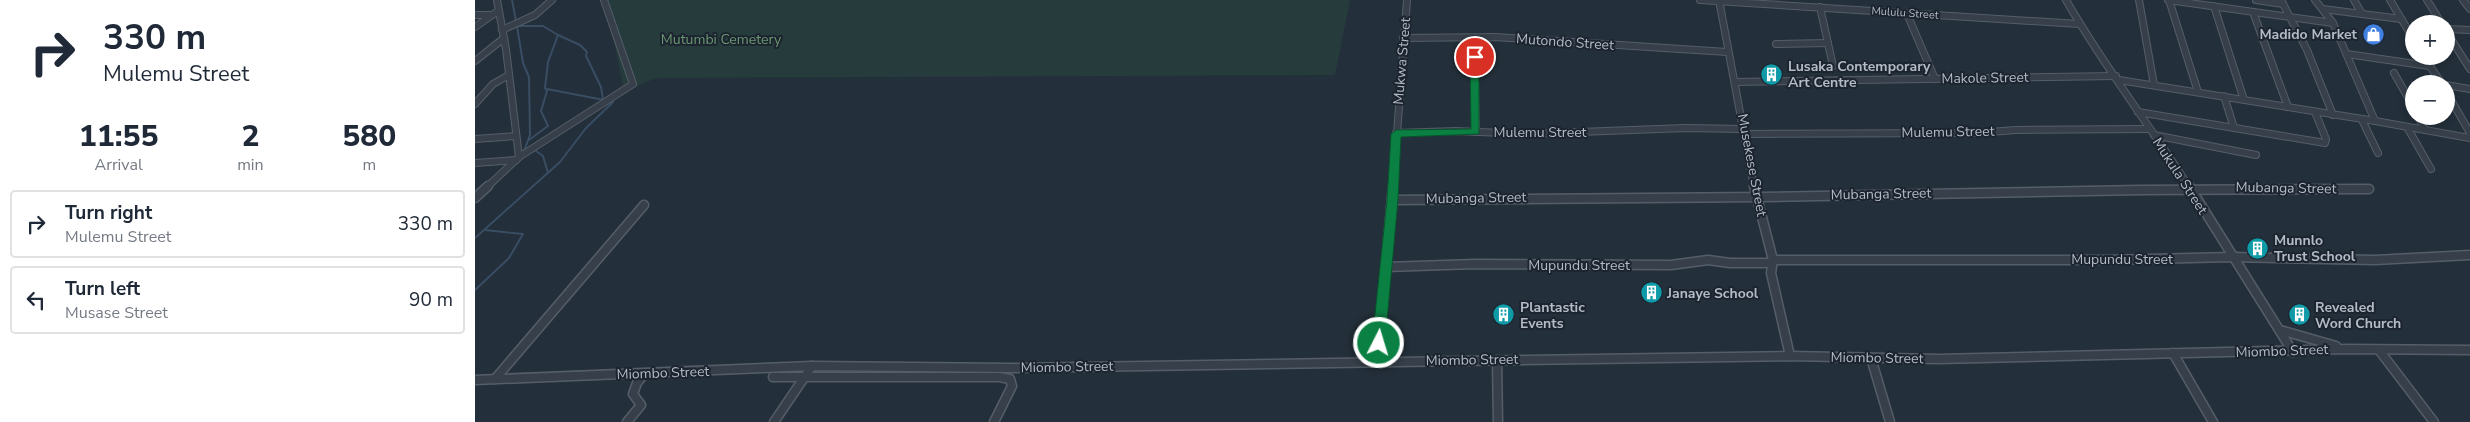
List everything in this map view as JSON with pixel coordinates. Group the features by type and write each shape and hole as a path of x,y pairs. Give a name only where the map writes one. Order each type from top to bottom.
{"street":[{"path":"497,0 509,75 517,158"},
{"path":"475,61 503,34 535,15 552,0"},
{"path":"475,198 517,158 633,84 604,0"},
{"name":"Mukwa Street","path":"1377,362 1393,200 1396,134 1407,0"},
{"name":"Mululu Street","path":"1701,0 2079,24"},
{"name":"Mukula Street","path":"2066,0 2079,24 2189,188 2293,352"},
{"path":"2139,0 2154,85"},
{"path":"2198,92 2168,0 2333,23"},
{"path":"2256,0 2282,2 2333,115"},
{"path":"2315,0 2333,23 2375,121"},
{"path":"2354,0 2362,14"},
{"path":"2390,0 2405,25"},
{"path":"2427,0 2436,15"},
{"path":"2463,0 2470,9"},
{"name":"Musekese Street","path":"1719,1 1727,52 1735,82 1757,197 1773,261 1771,274 1791,356"},
{"path":"2214,6 2244,100"},
{"path":"1821,7 1833,66"},
{"path":"2323,9 2401,19"},
{"path":"475,26 498,10"},
{"path":"2253,12 2288,107"},
{"path":"1907,14 1935,79"},
{"path":"475,15 490,15"},
{"path":"2455,30 2470,30"},
{"name":"Mutondo Street","path":"1403,38 1474,38 1727,52"},
{"path":"1474,38 1476,132"},
{"path":"1776,44 1828,44"},
{"path":"2455,45 2470,69"},
{"path":"2347,54 2429,66 2436,75"},
{"path":"2394,73 2405,92"},
{"name":"Makole Street","path":"1735,82 1879,78 2013,79 2086,74 2470,138"},
{"path":"475,104 493,84 509,75"},
{"path":"2455,86 2470,88"},
{"path":"2224,96 2234,128"},
{"path":"2455,107 2470,133"},
{"path":"2138,112 2325,143 2326,139 2315,112"},
{"path":"2362,120 2378,153"},
{"path":"2422,125 2425,130"},
{"path":"2407,127 2431,169"},
{"name":"Mulemu Street","path":"1396,134 1476,132 1527,134 1685,128 1745,131 1991,133 2015,130 2152,132 2256,155"},
{"path":"475,139 516,136"},
{"path":"475,163 517,158"},
{"name":"Mubanga Street","path":"1393,200 1468,197 1757,197 2189,188 2369,189"},
{"path":"495,379 644,206"},
{"name":"Mupundu Street","path":"1385,267 1475,264 1671,265 1707,260 1730,263 1773,261 2108,260 2232,257 2375,260 2470,255"},
{"path":"2280,330 2309,340 2348,349"},
{"name":"Miombo Street","path":"475,380 812,366 1011,368 1791,356 1938,359 2293,352 2348,349 2470,350"},
{"path":"2379,350 2434,422"},
{"path":"2173,354 2213,422"},
{"path":"1871,358 1890,422"},
{"path":"1497,360 1498,422"},
{"path":"774,422 812,366"},
{"path":"627,422 641,406 633,394 637,383 644,374"},
{"path":"773,377 999,377 1010,379 1012,386 994,422"}],"green space":[{"name":"Mutumbi Cemetery","path":"606,0 1350,0 1335,75 656,78 624,92"}],"waterway":[{"path":"512,0 516,21"},
{"path":"524,151 530,135 529,77 523,63 517,26 543,26 558,35"},
{"path":"529,140 548,126 541,111 547,91 545,88 548,62 558,35"},
{"path":"558,35 580,45 587,52 586,56 601,87 603,99"},
{"path":"547,89 604,100"},
{"path":"548,173 560,162 586,128 613,102 611,100"},
{"path":"536,151 543,156 548,173"},
{"path":"475,238 548,173"},
{"path":"475,290 509,258 523,234 485,230"}],"place":[{"name":"Madido Market","path":"2373,34"},
{"name":"Lusaka Contemporary Art Centre","path":"1772,74"},
{"name":"Munnlo Trust School","path":"2258,248"},
{"name":"Janaye School","path":"1651,293"},
{"name":"Plantastic Events","path":"1504,315"},
{"name":"Revealed Word Church","path":"2299,315"}],"route":[{"path":"1379,343 1393,200 1396,134 1476,132 1475,57"}]}
